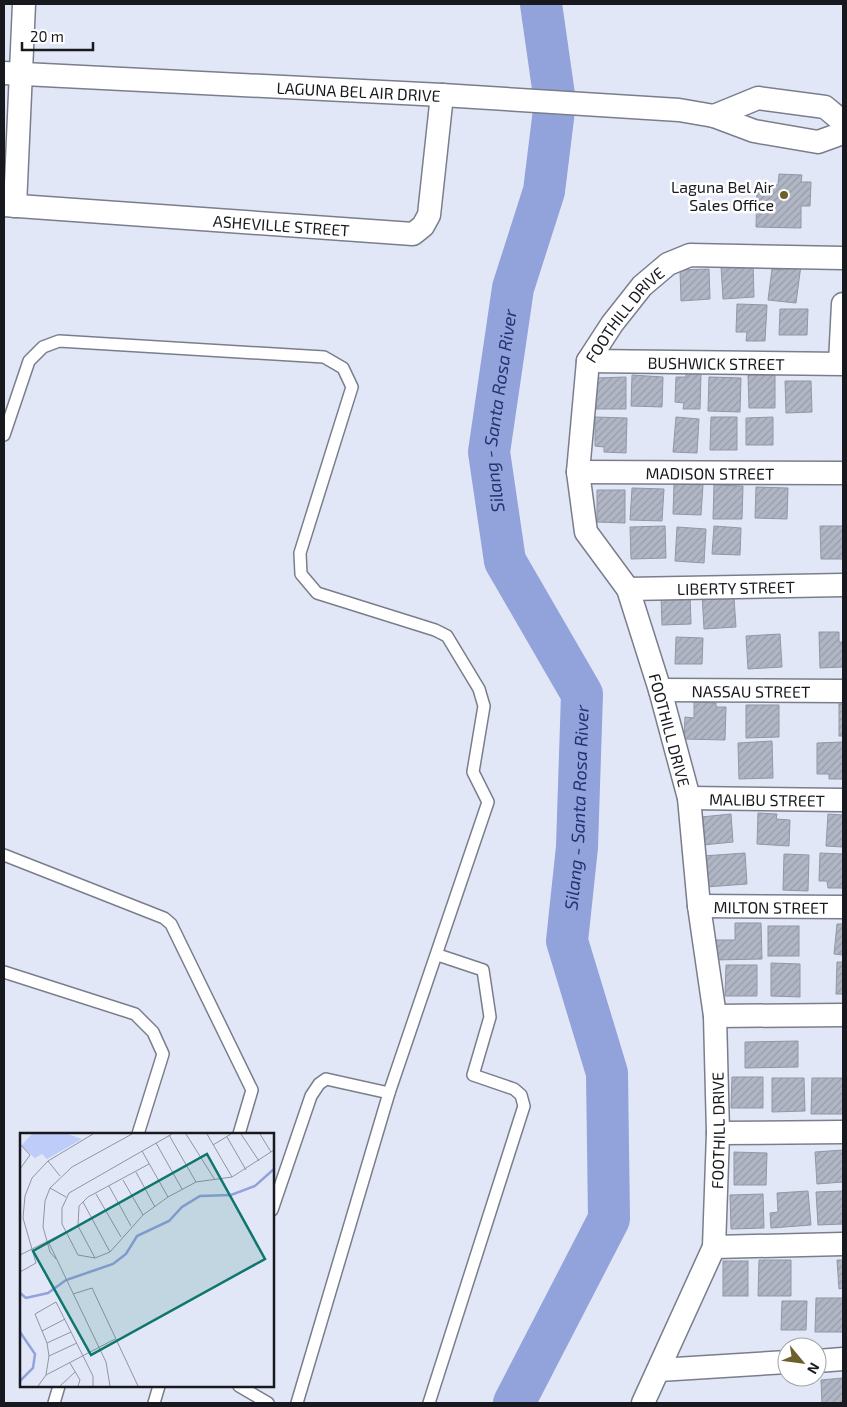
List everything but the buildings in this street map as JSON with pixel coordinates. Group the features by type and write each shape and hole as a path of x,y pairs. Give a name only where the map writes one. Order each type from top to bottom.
{"street":[{"path":"10,205 13,73 24,4"},
{"name":"LAGUNA BEL AIR DRIVE","path":"13,73 442,95 678,110 714,116 754,131 818,142 843,133"},
{"name":"ASHEVILLE STREET","path":"10,205 413,234 423,226 429,215 442,95"},
{"path":"714,116 758,98 825,107 843,122"},
{"name":"FOOTHILL DRIVE","path":"643,1403 714,1247 718,1134 715,1016 699,906 688,798 660,690 628,589 586,532 578,472 588,361 612,324 642,286 668,264 690,255 843,258"},
{"path":"842,363 843,304"},
{"name":"BUSHWICK STREET","path":"588,361 842,363"},
{"name":"MADISON STREET","path":"578,472 843,473"},
{"name":"LIBERTY STREET","path":"628,589 843,585"},
{"name":"NASSAU STREET","path":"660,690 843,692"},
{"name":"MALIBU STREET","path":"688,798 843,800"},
{"name":"MILTON STREET","path":"699,906 843,907"},
{"path":"715,1016 843,1015"},
{"path":"718,1134 843,1132"},
{"path":"714,1247 843,1244"},
{"path":"827,1360 843,1359"},
{"path":"659,1370 777,1363"}],"lane":[{"path":"4,435 29,362 43,347 59,341 324,358 343,368 352,387 300,553 302,574 317,593 434,630 447,636 479,689 484,706 473,772 488,802 438,955 389,1094 297,1403"},
{"path":"4,855 164,918 171,924 252,1090 239,1133"},
{"path":"429,1403 524,1106 521,1095 514,1089 473,1075 490,1017 483,970 438,955"},
{"path":"4,972 135,1014 154,1032 163,1054 138,1133"},
{"path":"274,1204 311,1096 319,1084 326,1079 389,1094"},
{"path":"54,1403 59,1387"},
{"path":"154,1403 160,1387"},
{"path":"241,1387 268,1403"}],"waterway":[{"name":"Silang - Santa Rosa River","path":"514,1403 609,1219 607,1073 567,941 577,847 582,694 505,561 489,452 513,288 544,191 555,102 541,4"}],"place":[{"name":"Laguna Bel Air Sales Office","path":"784,195"}]}
